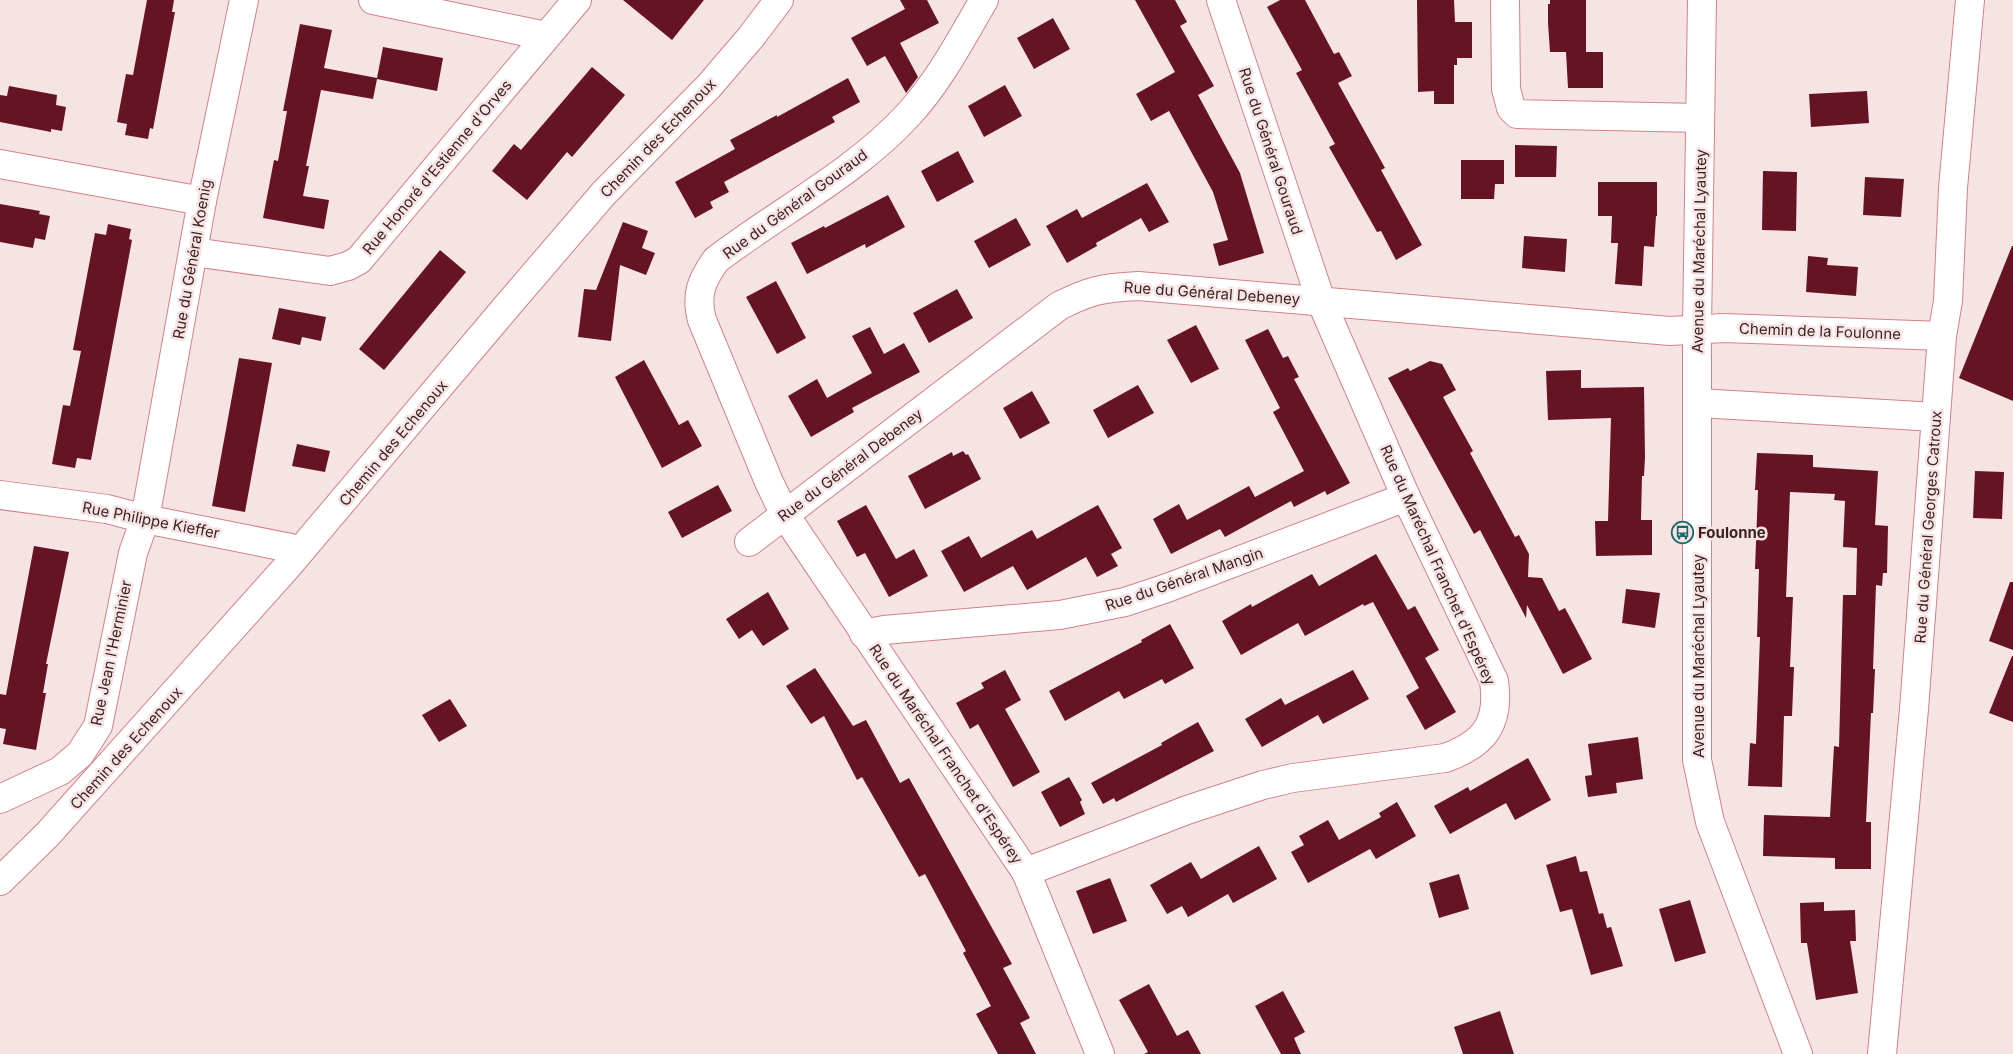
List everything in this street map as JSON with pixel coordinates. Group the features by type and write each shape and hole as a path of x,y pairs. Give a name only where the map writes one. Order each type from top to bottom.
{"street":[{"name":"Rue du Général Koenig","path":"145,519 202,201 244,0"},
{"path":"373,0 546,36"},
{"name":"Rue Honoré d'Estienne d'Orves","path":"193,252 330,271 348,266 359,260 577,0"},
{"name":"Chemin des Echenoux","path":"0,882 110,765 302,550 604,193 708,86 779,0"},
{"name":"Rue du Général Gouraud","path":"785,515 769,482 702,320 698,307 704,277 716,260 851,166 909,114 932,87 984,0"},
{"name":"Rue du Général Gouraud","path":"1220,0 1321,301"},
{"path":"1505,0 1506,90 1511,108 1517,114 1700,118"},
{"name":"Avenue du Maréchal Lyautey","path":"1702,0 1698,329 1697,760 1710,822 1798,1054"},
{"name":"Rue du Général Georges Catroux","path":"1882,1054 1914,709 1942,336 1948,301 1953,188 1970,0"},
{"path":"0,164 202,201"},
{"name":"Rue du Général Debeney","path":"749,542 1059,306 1084,293 1107,288 1138,286 1660,330 1698,329"},
{"name":"Rue du Maréchal Franchet d'Espérey","path":"785,515 1026,872 1195,807 1263,785 1293,778 1445,758 1464,752 1481,739 1494,718 1496,699 1494,681 1406,497 1321,301"},
{"name":"Chemin de la Foulonne","path":"1698,329 1724,328 1942,336"},
{"path":"1698,403 1936,417"},
{"name":"Rue Philippe Kieffer","path":"0,495 107,509 145,519 302,550"},
{"name":"Rue du Général Mangin","path":"864,634 884,630 1060,615 1125,602 1406,497"},
{"name":"Rue Jean l'Herminier","path":"0,798 60,771 80,754 98,726 133,553 145,519"},
{"path":"1026,872 1100,1054"}],"building":[{"path":"147,0 174,0 172,12 175,12 153,129 150,128 148,139 125,135 127,124 117,122 126,74 133,75"},
{"path":"623,0 704,0 672,40"},
{"path":"900,0 927,0 939,23 900,43 918,77 906,93 885,56 867,66 851,38 905,9"},
{"path":"1135,0 1175,0 1187,22 1180,26 1214,86 1198,95 1240,173 1264,253 1219,266 1213,244 1228,240 1213,192 1169,111 1151,121 1136,94 1175,72"},
{"path":"1280,0 1305,0 1334,54 1339,52 1352,76 1338,83 1385,168 1381,170 1422,245 1396,260 1381,231 1377,232 1329,147 1335,144 1296,73 1302,70 1267,7"},
{"path":"1417,0 1454,0 1455,22 1472,22 1472,58 1457,58 1457,65 1454,65 1454,104 1434,104 1434,91 1418,92"},
{"path":"1550,0 1586,0 1586,52 1603,52 1603,88 1568,88 1566,52 1550,52 1548,4 1550,4"},
{"path":"1053,18 1070,49 1034,69 1017,38"},
{"path":"300,24 332,30 324,68 377,78 383,47 443,58 437,91 377,79 373,99 321,90 306,166 309,166 303,196 329,200 324,229 263,218 274,160 278,161 287,111 283,111"},
{"path":"592,67 625,95 572,157 567,152 527,200 492,171 514,144 521,150"},
{"path":"848,78 860,102 832,117 835,122 724,182 729,192 710,202 713,208 695,218 675,182 735,149 730,140 777,115 777,117"},
{"path":"1005,85 1022,116 984,137 968,106"},
{"path":"9,86 57,95 56,105 66,107 62,131 51,129 51,132 0,122 0,95 7,96"},
{"path":"1867,91 1869,123 1811,127 1809,94"},
{"path":"1515,145 1557,146 1556,177 1515,177"},
{"path":"958,151 974,182 937,202 921,171"},
{"path":"1461,160 1504,160 1504,184 1495,184 1494,199 1461,199"},
{"path":"1763,171 1797,172 1796,231 1762,230"},
{"path":"1865,177 1904,179 1901,217 1863,215"},
{"path":"1598,182 1657,182 1657,216 1654,247 1644,246 1642,286 1615,284 1618,243 1611,243 1612,216 1598,216"},
{"path":"1147,183 1169,222 1149,232 1141,218 1096,243 1097,246 1067,263 1046,226 1077,209 1082,218"},
{"path":"888,195 905,227 866,248 865,244 807,274 791,243 824,226 825,228"},
{"path":"0,204 40,211 39,214 50,216 45,240 35,238 33,248 0,242"},
{"path":"1016,218 1031,245 989,268 974,241"},
{"path":"623,222 648,231 642,248 655,253 646,275 620,265 611,341 578,337 584,289 596,290"},
{"path":"108,224 131,229 129,239 132,240 91,460 77,458 75,468 52,464 63,405 70,406 81,351 73,350 95,233 106,235"},
{"path":"1524,236 1567,239 1565,272 1522,268"},
{"path":"2013,246 2013,401 1959,378"},
{"path":"440,250 466,272 384,370 359,349"},
{"path":"1808,256 1828,258 1827,265 1858,267 1856,296 1806,292"},
{"path":"776,281 806,338 777,354 746,297"},
{"path":"957,289 973,318 929,343 913,313"},
{"path":"279,308 326,317 321,341 302,337 300,345 272,339"},
{"path":"1196,325 1219,369 1191,383 1167,340"},
{"path":"870,327 884,354 904,343 920,372 852,408 854,412 811,437 788,396 817,379 827,398 872,373 852,336"},
{"path":"1268,329 1283,358 1288,356 1299,377 1294,379 1350,483 1327,495 1325,491 1294,507 1291,501 1225,537 1220,529 1171,554 1153,519 1179,504 1187,520 1249,486 1255,497 1304,471 1273,412 1280,408 1245,340"},
{"path":"239,358 272,363 245,512 212,506"},
{"path":"644,360 679,425 688,420 702,446 662,468 615,377"},
{"path":"1430,361 1442,364 1456,390 1443,397 1473,451 1470,453 1515,537 1519,535 1529,554 1528,577 1542,578 1559,611 1565,608 1592,659 1563,674 1527,605 1526,618 1480,530 1474,534 1388,378 1408,368 1410,371"},
{"path":"1581,370 1581,388 1644,387 1645,457 1644,476 1642,476 1641,520 1652,520 1652,555 1596,556 1595,521 1608,521 1611,418 1548,420 1546,371"},
{"path":"1138,385 1154,413 1108,438 1093,410"},
{"path":"1032,391 1050,423 1020,439 1003,408"},
{"path":"297,444 330,451 325,472 292,466"},
{"path":"963,451 966,455 968,454 981,479 925,509 908,476 952,452 953,456"},
{"path":"1757,453 1813,455 1813,467 1878,471 1875,525 1888,526 1887,573 1883,573 1882,586 1876,585 1873,669 1875,669 1866,822 1871,822 1871,869 1835,869 1835,858 1763,856 1764,815 1830,817 1834,746 1839,747 1843,595 1856,595 1857,548 1843,547 1845,501 1834,500 1835,494 1790,492 1786,597 1793,597 1790,667 1794,667 1792,716 1784,716 1782,787 1748,786 1750,743 1756,744 1760,637 1757,637 1759,569 1755,569 1758,490 1755,490"},
{"path":"1975,471 2004,472 2002,519 1973,518"},
{"path":"718,485 732,511 682,538 668,512"},
{"path":"866,505 896,559 914,549 928,576 889,597 865,553 857,557 837,521"},
{"path":"1098,505 1122,548 1111,554 1118,566 1097,577 1086,557 1027,590 1013,566 964,592 941,551 969,536 981,558 1032,530 1037,539"},
{"path":"34,546 69,552 46,664 48,664 43,693 46,693 36,750 3,744 6,729 0,728 0,694 6,695"},
{"path":"1376,554 1408,610 1415,606 1439,650 1425,658 1456,712 1425,730 1406,696 1419,688 1373,602 1364,606 1363,604 1305,636 1298,623 1241,655 1222,621 1251,604 1252,607 1312,574 1319,586"},
{"path":"2010,582 2013,582 2013,650 1989,641"},
{"path":"1626,589 1660,593 1655,628 1622,623"},
{"path":"768,592 789,629 763,646 752,630 739,639 726,619"},
{"path":"1170,624 1194,668 1165,684 1162,679 1124,699 1119,691 1065,721 1049,691 1142,642 1141,640"},
{"path":"2013,656 2013,722 1989,713"},
{"path":"815,668 853,726 866,720 900,783 909,778 1012,964 1003,968 1030,1018 1020,1023 1036,1054 998,1054 976,1014 991,1006 963,953 966,951 925,874 919,877 862,777 857,780 824,716 811,724 786,686"},
{"path":"1005,670 1021,700 1005,709 1040,772 1013,787 978,724 970,729 956,703 984,688 981,683"},
{"path":"1353,670 1369,699 1323,724 1318,715 1262,747 1245,719 1281,698 1285,705"},
{"path":"450,699 467,726 439,742 422,715"},
{"path":"1198,722 1214,751 1116,802 1114,798 1103,804 1091,783 1162,745 1161,743"},
{"path":"1638,737 1643,779 1616,783 1617,793 1588,797 1585,776 1592,775 1588,744"},
{"path":"1528,758 1551,800 1515,820 1506,803 1450,834 1434,806 1468,787 1470,791"},
{"path":"1069,777 1082,800 1080,802 1085,814 1060,827 1041,792"},
{"path":"1397,802 1416,836 1376,859 1370,849 1308,883 1291,852 1304,845 1299,836 1328,820 1339,840 1381,817 1379,813"},
{"path":"1259,846 1277,879 1233,903 1228,894 1188,917 1182,906 1167,914 1150,885 1191,862 1201,879"},
{"path":"1576,856 1580,872 1587,871 1599,914 1603,913 1607,928 1611,927 1623,966 1591,975 1572,909 1560,912 1546,865"},
{"path":"1459,874 1469,909 1439,918 1429,883"},
{"path":"1110,878 1127,921 1093,934 1076,891"},
{"path":"1690,900 1706,953 1675,962 1659,909"},
{"path":"1824,902 1824,911 1855,910 1856,941 1850,941 1858,993 1816,1000 1807,943 1801,943 1800,903"},
{"path":"1149,984 1177,1036 1188,1030 1201,1054 1144,1054 1148,1052 1119,1000"},
{"path":"1283,991 1305,1032 1294,1038 1301,1054 1281,1054 1255,1006"},
{"path":"1500,1011 1514,1054 1463,1054 1454,1027"}],"place":[{"name":"Foulonne","path":"1682,532"}]}
